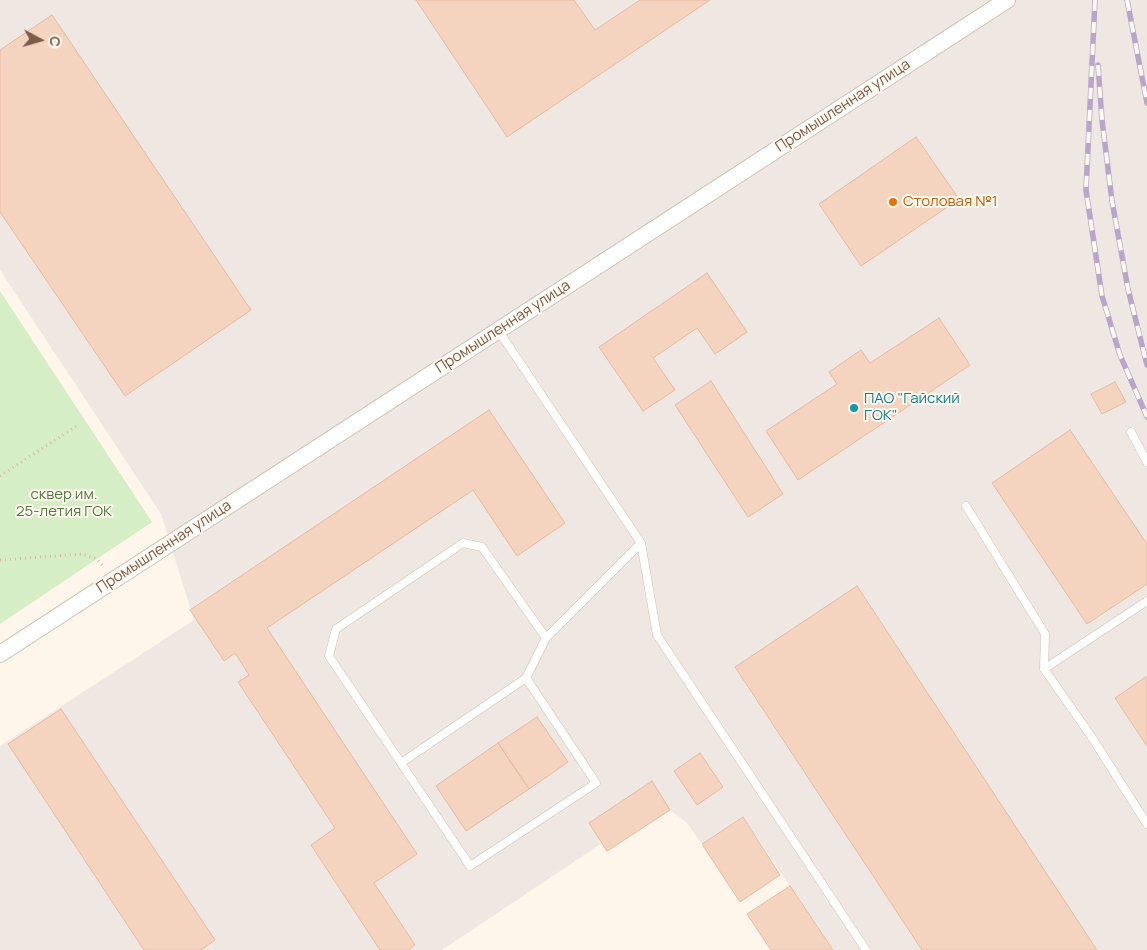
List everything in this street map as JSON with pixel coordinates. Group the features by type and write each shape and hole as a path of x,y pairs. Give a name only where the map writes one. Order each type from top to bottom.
{"street":[{"name":"Промышленная улица","path":"0,654 1007,0"}],"lane":[{"path":"498,330 641,543 658,635 866,950"},
{"path":"1131,432 1147,462"},
{"path":"966,506 1045,634 1044,669 1091,736 1147,824"},
{"path":"526,678 596,783 470,866 329,656 336,629 464,543 482,547 546,638"},
{"path":"401,763 526,678 546,638 641,543"},
{"path":"1044,669 1147,601"}],"path":[{"path":"0,476 78,425"},
{"path":"0,560 82,554 97,559 115,579"}],"shaded area":[{"path":"0,0 1147,0 1147,950 833,950 743,817 702,844 687,823 670,810 607,851 602,843 442,950 0,950 0,746 194,620 161,514 0,270"}],"green space":[{"name":"сквер им. 25-летия ГОК","path":"0,291 152,522 0,624"}],"building":[{"path":"416,0 574,0 595,30 640,0 710,0 507,137"},
{"path":"52,15 251,310 125,396 0,212 0,50"},
{"path":"916,137 959,199 861,266 819,204"},
{"path":"707,273 747,332 715,354 697,328 653,358 675,390 643,411 599,347"},
{"name":"ПАО \"Гайский ГОК\"","path":"939,318 970,365 798,480 766,431 837,384 829,372 861,350 870,363"},
{"path":"711,381 783,494 748,517 675,405"},
{"path":"1115,382 1126,402 1102,414 1091,394"},
{"path":"489,410 565,523 517,556 473,490 267,628 417,854 374,883 415,945 408,950 380,950 311,845 335,828 238,682 249,675 235,653 224,661 190,610"},
{"path":"1070,430 1147,544 1147,584 1087,624 992,483"},
{"path":"857,586 1097,950 922,950 735,667"},
{"path":"1147,676 1147,746 1115,698"},
{"path":"61,709 215,940 201,950 144,950 8,744"},
{"path":"537,717 568,762 529,789 498,743"},
{"path":"498,743 529,789 466,831 436,786"},
{"path":"700,753 723,787 697,805 674,771"},
{"path":"652,781 670,810 607,851 589,823"},
{"path":"743,817 780,875 740,902 702,844"},
{"path":"790,886 833,950 771,950 747,914"}],"railway":[{"path":"1095,0 1086,190 1102,296 1120,355 1147,417"},
{"path":"1127,0 1147,103"},
{"path":"1098,65 1102,120 1112,201 1128,289 1147,365"}],"place":[{"name":"Столовая №1","path":"893,202"},
{"name":"ПАО \"Гайский ГОК\"","path":"854,408"}]}
